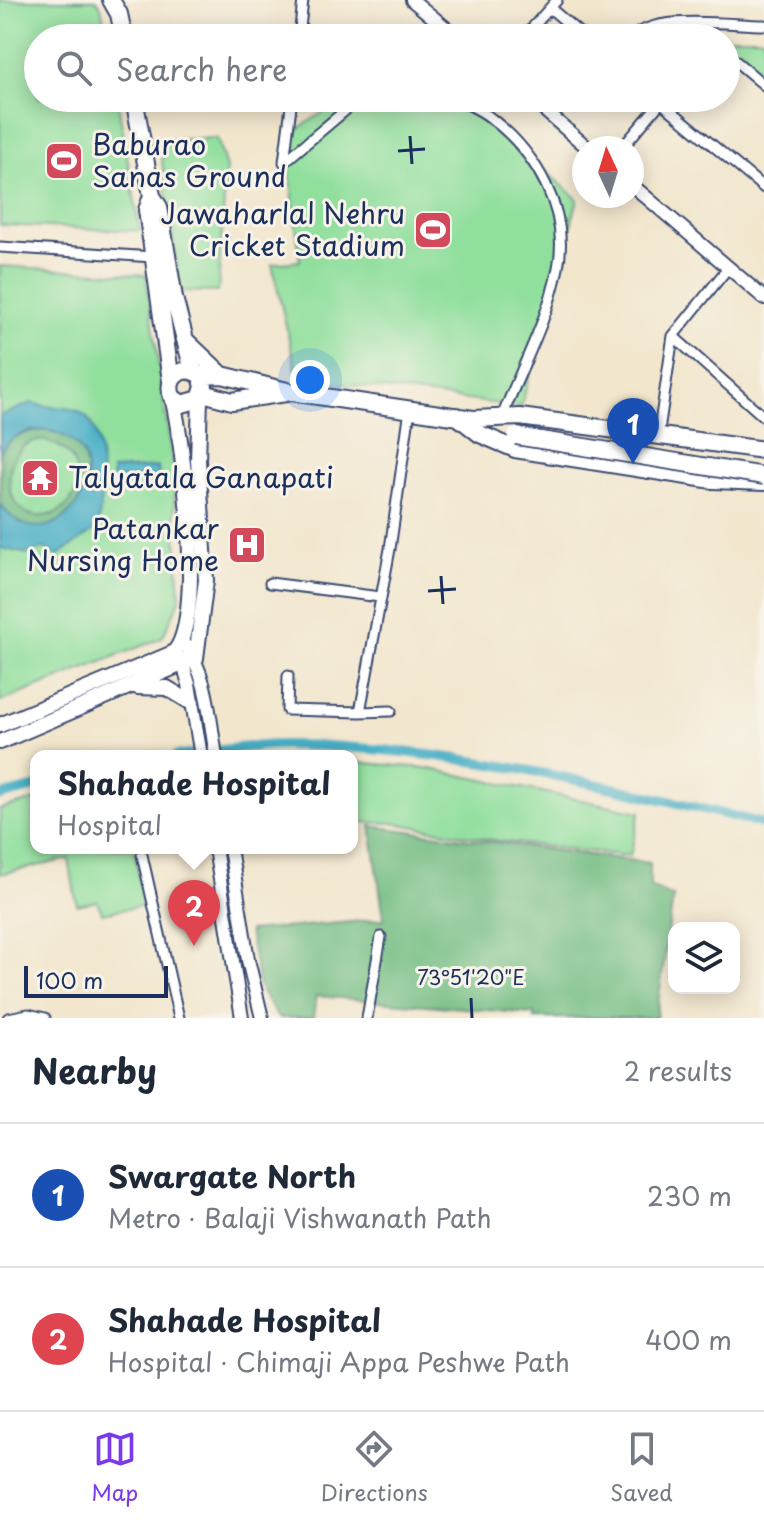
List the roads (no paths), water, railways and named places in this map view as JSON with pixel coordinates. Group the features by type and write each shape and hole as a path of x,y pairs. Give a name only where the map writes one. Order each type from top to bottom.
{"highway":[{"path":"137,112 152,196 159,207 184,339 199,385"},
{"path":"152,196 147,210 172,389 182,404 199,385 222,375"},
{"path":"184,339 222,375 291,392 455,416 515,449 713,480 764,482"},
{"path":"172,389 178,373 232,401 291,392"},
{"path":"477,426 502,417 764,450"},
{"path":"477,426 516,436 764,476"},
{"path":"477,426 764,461"}],"main road":[{"path":"412,0 441,24"},
{"path":"546,112 574,136"},
{"path":"644,195 764,298"},
{"path":"199,385 198,460 206,580 190,661 200,750"},
{"path":"172,389 190,537 190,579 180,646 190,661 209,709 215,750"},
{"path":"0,725 180,646"},
{"path":"0,742 190,661"},
{"path":"130,687 167,688 193,707"},
{"path":"216,854 242,1018"},
{"path":"231,854 248,960 262,1018"}],"street":[{"path":"300,24 303,0"},
{"path":"535,24 553,4 572,24"},
{"path":"658,24 692,24"},
{"path":"740,25 764,25"},
{"path":"740,65 764,85"},
{"path":"290,112 284,162 343,112"},
{"path":"481,112 492,118 537,166 559,227 559,267 543,318 502,417"},
{"path":"631,136 650,112"},
{"path":"673,112 764,188"},
{"path":"0,247 153,257"},
{"path":"658,437 673,336 728,268"},
{"path":"673,336 764,417"},
{"path":"360,712 410,409"},
{"path":"270,583 380,597"},
{"path":"288,676 287,710 391,711"},
{"path":"142,855 179,1018"},
{"path":"367,1018 381,937"},
{"path":"8,1018 28,1014 45,1018"}],"water":[{"path":"31,403 72,409 84,415 97,436 100,452 102,486 97,529 57,556 44,548 27,554 0,548 0,504 22,523 43,526 63,518 78,502 86,482 86,461 74,443 49,431 35,430 22,434 0,451 0,416"},
{"path":"158,467 159,477 112,479 112,470"}],"waterway":[{"path":"221,750 285,745 346,747 467,760 587,782 764,824"},
{"path":"0,796 30,788"}],"place":[{"name":"Baburao Sanas Ground","path":"64,161"},
{"name":"Jawaharlal Nehru Cricket Stadium","path":"433,230"},
{"name":"Swargate North","path":"633,464"},
{"name":"Talyatala Ganapati","path":"40,478"},
{"name":"Patankar Nursing Home","path":"247,545"},
{"name":"Shahade Hospital","path":"194,946"}]}
